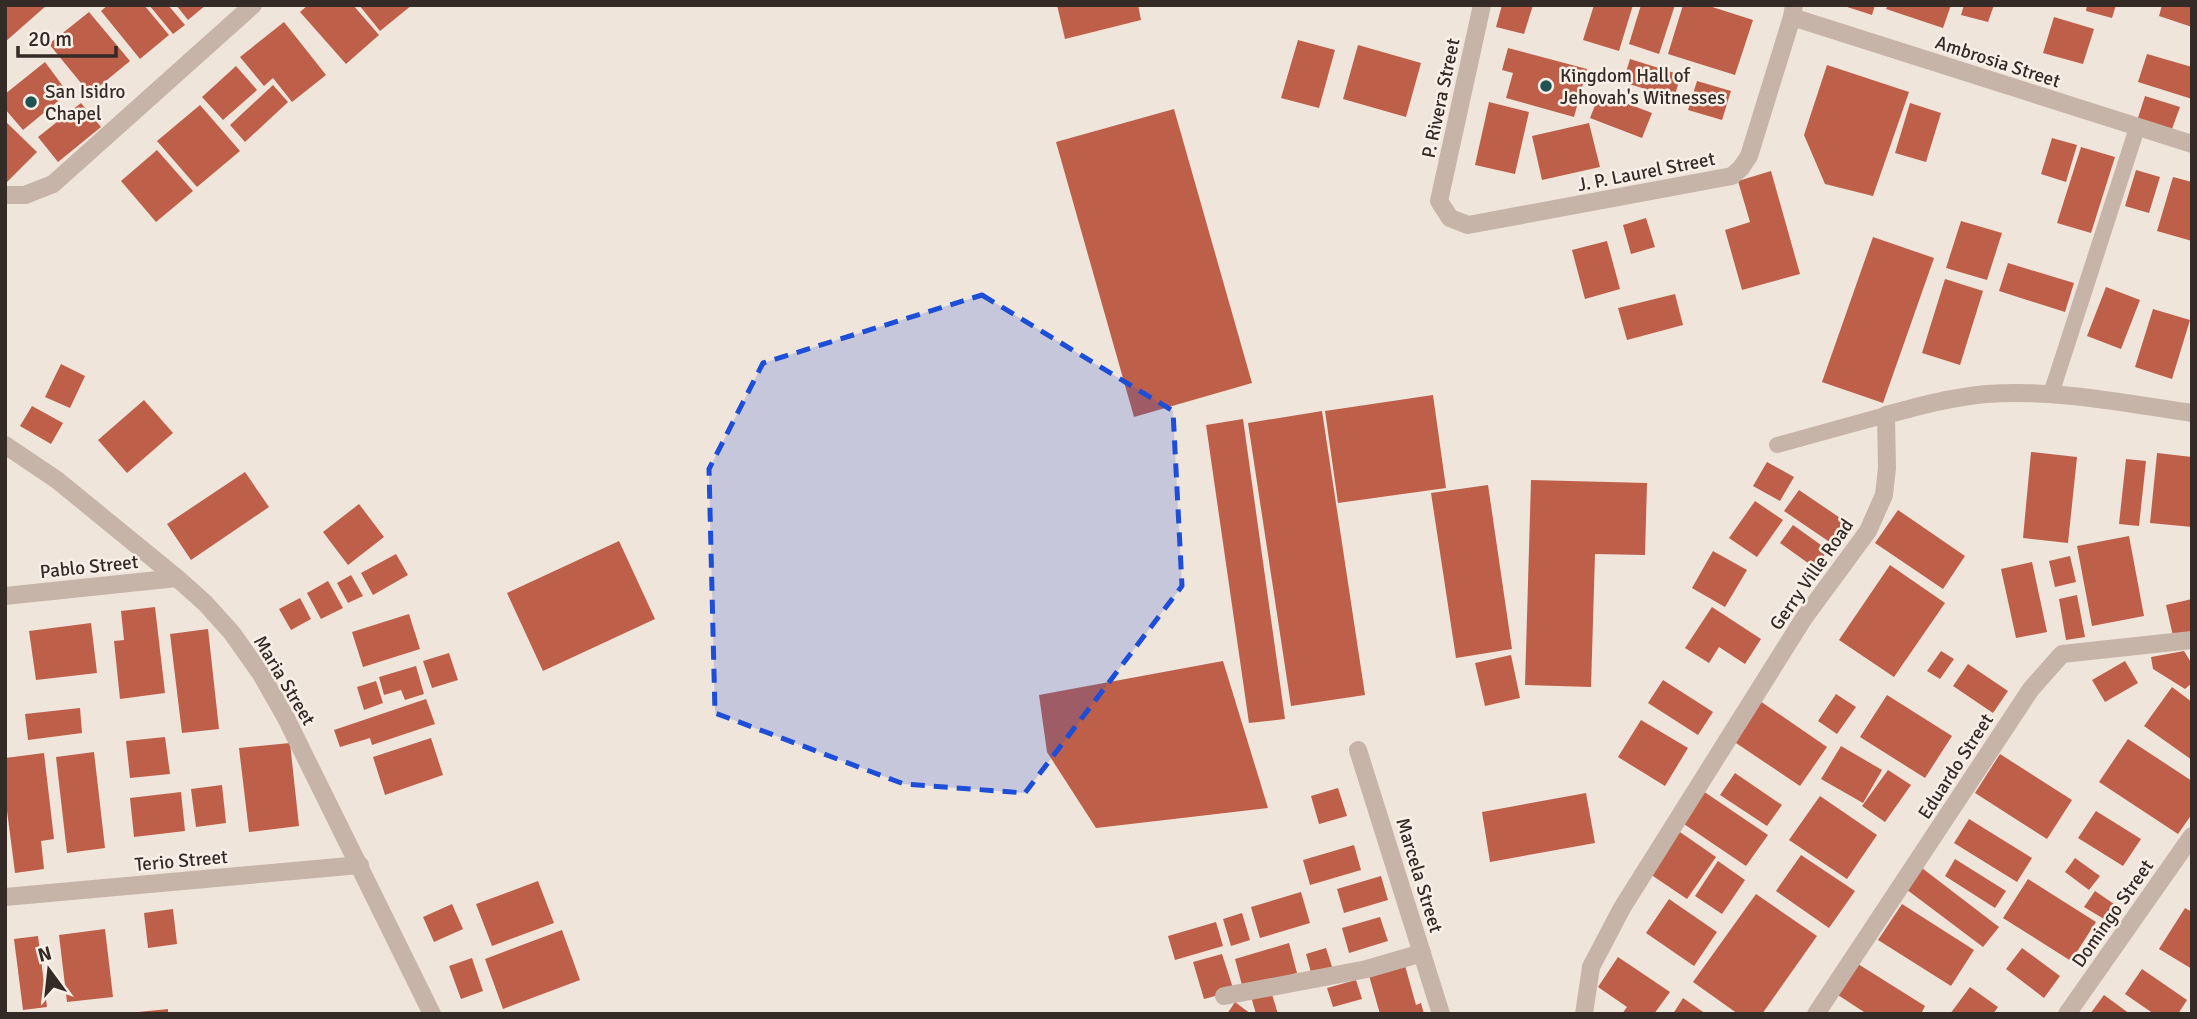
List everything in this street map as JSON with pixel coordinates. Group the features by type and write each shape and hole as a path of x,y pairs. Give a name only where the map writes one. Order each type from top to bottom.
{"street":[{"path":"5,195 25,195 52,184 253,5"},
{"name":"P. Rivera Street","path":"1439,201 1482,5"},
{"name":"J. P. Laurel Street","path":"1439,201 1450,218 1468,225 1732,176 1749,156 1793,11"},
{"name":"Ambrosia Street","path":"1793,11 2137,128 2192,144"},
{"path":"1886,415 1944,400 1988,394 2051,394 2192,413"},
{"name":"Gerry Ville Road","path":"1584,1014 1591,967 1622,908 1804,618 1868,531 1884,495 1887,468 1886,415"},
{"name":"Maria Street","path":"5,444 57,480 177,578 232,633 261,674 286,718 432,1014"},
{"name":"Pablo Street","path":"5,596 177,578"},
{"name":"Eduardo Street","path":"1816,1014 2031,689 2062,654 2192,640"},
{"name":"Marcela Street","path":"1358,750 1441,1014"},
{"name":"Domingo Street","path":"2067,1014 2192,836"},
{"name":"Terio Street","path":"5,897 360,865"},
{"path":"1224,996 1367,969 1422,953"}],"lane":[{"path":"2051,394 2137,128"},
{"path":"1777,445 1886,415"}],"highlighted area":[{"path":"982,295 1173,411 1182,586 1025,793 904,784 715,713 709,469 763,363"}],"building":[{"path":"5,5 47,5 5,42"},
{"path":"108,5 144,5 169,35 140,59 101,11"},
{"path":"149,5 168,5 185,25 173,34"},
{"path":"176,5 206,5 188,20"},
{"path":"308,5 353,5 379,35 346,64 300,12"},
{"path":"359,5 412,5 380,31"},
{"path":"1057,5 1138,5 1141,20 1065,39"},
{"path":"1502,5 1533,5 1524,34 1496,27"},
{"path":"1594,5 1633,5 1619,51 1583,40"},
{"path":"1641,5 1675,5 1659,54 1629,44"},
{"path":"1683,5 1706,5 1753,20 1735,75 1668,54"},
{"path":"1841,5 1875,5 1872,15"},
{"path":"1888,5 1951,5 1943,28 1886,9"},
{"path":"1964,5 1994,5 1988,22 1961,15"},
{"path":"2087,5 2116,5 2112,18 2086,11"},
{"path":"2162,5 2192,5 2192,27 2159,16"},
{"path":"89,12 130,61 90,94 49,44"},
{"path":"2054,17 2094,29 2083,64 2043,53"},
{"path":"284,22 326,75 292,102 273,78 264,86 240,57"},
{"path":"1298,40 1335,50 1319,108 1281,98"},
{"path":"1358,45 1421,63 1406,117 1343,99"},
{"name":"Kingdom Hall of Jehovah's Witnesses","path":"1508,48 1587,69 1574,117 1506,98 1513,73 1502,70"},
{"path":"2147,54 2192,67 2192,99 2138,82"},
{"path":"1630,59 1681,75 1674,98 1623,82"},
{"name":"San Isidro Chapel","path":"45,62 68,93 23,130 5,109 5,94"},
{"path":"1827,65 1909,92 1873,196 1825,184 1804,135"},
{"path":"236,66 257,90 223,120 202,97"},
{"path":"1697,81 1731,91 1722,120 1688,110"},
{"path":"273,85 288,102 245,142 230,125"},
{"path":"1600,93 1652,113 1642,138 1590,118"},
{"path":"2145,96 2180,107 2172,129 2138,118"},
{"path":"1489,102 1529,112 1515,174 1475,165"},
{"path":"81,103 101,127 58,162 38,137"},
{"path":"1910,103 1941,113 1926,162 1895,153"},
{"path":"200,105 240,151 197,187 157,141"},
{"path":"1174,109 1252,383 1134,417 1056,142"},
{"path":"5,121 37,152 5,184"},
{"path":"1589,123 1600,167 1542,180 1532,136"},
{"path":"2052,138 2077,145 2066,182 2041,174"},
{"path":"2081,147 2115,157 2091,233 2057,223"},
{"path":"157,150 193,191 156,222 121,181"},
{"path":"2136,170 2160,177 2149,213 2125,206"},
{"path":"1771,171 1800,274 1742,290 1725,230 1750,222 1738,181"},
{"path":"2173,177 2192,182 2192,241 2157,231"},
{"path":"1646,218 1655,247 1631,254 1623,225"},
{"path":"1961,221 2002,233 1987,280 1946,268"},
{"path":"1873,237 1934,258 1883,403 1822,382"},
{"path":"1607,241 1620,289 1585,299 1572,250"},
{"path":"2008,263 2074,283 2065,312 1999,291"},
{"path":"1945,279 1983,291 1960,365 1922,353"},
{"path":"2106,287 2140,300 2121,349 2087,336"},
{"path":"1675,294 1683,325 1627,340 1618,308"},
{"path":"2153,309 2190,320 2172,379 2135,367"},
{"path":"61,364 85,376 70,408 45,397"},
{"path":"1433,395 1446,488 1338,503 1325,411"},
{"path":"144,400 173,433 127,473 98,440"},
{"path":"32,406 63,423 51,444 20,426"},
{"path":"1322,411 1365,695 1291,706 1248,423"},
{"path":"1243,419 1285,719 1249,723 1206,425"},
{"path":"2031,452 2077,457 2068,543 2023,538"},
{"path":"2157,453 2192,457 2192,527 2150,523"},
{"path":"2126,459 2146,461 2139,526 2119,524"},
{"path":"1767,462 1794,477 1780,501 1753,486"},
{"path":"245,472 269,507 191,560 167,524"},
{"path":"1531,480 1647,483 1645,555 1595,554 1591,687 1525,685"},
{"path":"1488,485 1512,649 1456,658 1431,493"},
{"path":"1799,490 1849,524 1834,545 1784,511"},
{"path":"1755,501 1783,520 1757,557 1729,538"},
{"path":"359,504 384,537 348,565 323,532"},
{"path":"1898,510 1965,556 1943,589 1875,543"},
{"path":"1793,525 1828,550 1815,568 1780,543"},
{"path":"2129,536 2144,616 2092,626 2077,546"},
{"path":"619,541 655,619 543,671 507,593"},
{"path":"1713,551 1747,570 1725,607 1692,588"},
{"path":"396,554 408,575 373,595 361,573"},
{"path":"2070,556 2076,582 2055,587 2049,561"},
{"path":"2032,562 2047,632 2016,638 2001,569"},
{"path":"1890,565 1945,603 1894,677 1839,640"},
{"path":"351,575 363,596 348,603 337,583"},
{"path":"328,581 343,608 321,619 307,593"},
{"path":"2077,595 2085,637 2066,640 2059,599"},
{"path":"300,598 311,619 291,630 279,609"},
{"path":"2192,599 2192,632 2173,636 2166,605"},
{"path":"155,607 165,693 120,699 114,641 124,640 121,611"},
{"path":"1712,607 1761,639 1745,664 1719,647 1709,663 1685,648"},
{"path":"409,614 420,649 363,667 352,632"},
{"path":"91,623 97,673 36,680 29,631"},
{"path":"208,629 219,729 182,733 170,634"},
{"path":"1941,651 1954,659 1940,679 1927,671"},
{"path":"2184,651 2192,664 2192,683 2185,689 2153,669 2151,657"},
{"path":"449,653 458,680 432,688 423,661"},
{"path":"1511,655 1520,698 1485,706 1475,663"},
{"path":"1223,661 1268,808 1096,828 1047,752 1039,695"},
{"path":"2125,661 2138,683 2105,702 2092,680"},
{"path":"1968,664 2008,691 1993,713 1953,686"},
{"path":"416,666 424,694 405,700 401,690 384,695 379,677"},
{"path":"1663,680 1713,712 1698,735 1648,703"},
{"path":"376,681 383,703 364,710 357,687"},
{"path":"2172,687 2192,702 2192,760 2144,726"},
{"path":"1836,694 1856,707 1837,734 1818,721"},
{"path":"1887,695 1952,736 1925,778 1860,737"},
{"path":"426,699 435,724 372,745 370,738 340,747 334,730"},
{"path":"1760,701 1827,747 1800,786 1733,741"},
{"path":"80,708 82,733 28,740 25,714"},
{"path":"1641,720 1688,748 1665,786 1618,757"},
{"path":"165,737 170,774 130,778 126,741"},
{"path":"431,738 443,775 385,795 373,757"},
{"path":"2128,739 2192,781 2192,814 2178,834 2099,782"},
{"path":"290,743 299,826 249,832 239,748"},
{"path":"1841,746 1882,770 1863,803 1821,779"},
{"path":"94,752 105,848 67,853 56,757"},
{"path":"44,753 54,839 41,841 44,869 15,873 5,795 5,758"},
{"path":"2000,754 2072,800 2047,839 1975,793"},
{"path":"1888,770 1911,785 1885,822 1862,806"},
{"path":"1735,773 1782,805 1767,826 1720,795"},
{"path":"222,785 226,823 196,827 191,789"},
{"path":"1338,788 1347,816 1319,824 1311,796"},
{"path":"1703,791 1768,835 1746,866 1681,822"},
{"path":"181,792 185,831 134,837 130,798"},
{"path":"1586,793 1595,843 1490,862 1482,812"},
{"path":"1820,796 1877,835 1847,879 1789,840"},
{"path":"2096,811 2141,839 2123,866 2078,838"},
{"path":"1969,819 2032,858 2017,882 1954,843"},
{"path":"1677,830 1716,857 1687,899 1647,872"},
{"path":"1354,845 1361,870 1310,885 1303,860"},
{"path":"1801,855 1855,891 1829,928 1776,891"},
{"path":"2075,858 2100,876 2089,890 2065,872"},
{"path":"1955,859 2006,891 1995,908 1945,876"},
{"path":"1718,861 1745,880 1722,914 1695,896"},
{"path":"1918,865 1999,927 1983,947 1902,886"},
{"path":"1381,876 1388,900 1344,913 1337,889"},
{"path":"2028,879 2096,922 2071,961 2003,918"},
{"path":"538,881 554,923 492,946 476,904"},
{"path":"2095,891 2114,904 2104,919 2084,907"},
{"path":"1301,892 1310,923 1260,938 1251,907"},
{"path":"1756,894 1817,936 1762,1014 1738,1014 1693,982"},
{"path":"1669,899 1717,932 1694,966 1646,933"},
{"path":"452,904 463,929 434,942 423,917"},
{"path":"1902,904 1974,950 1951,986 1878,940"},
{"path":"2185,908 2192,912 2192,969 2159,949"},
{"path":"173,909 177,944 148,948 144,913"},
{"path":"1242,913 1250,940 1231,946 1223,919"},
{"path":"1380,917 1388,941 1349,953 1342,928"},
{"path":"1216,922 1223,946 1175,960 1168,936"},
{"path":"105,929 113,997 67,1002 59,935"},
{"path":"562,930 580,980 503,1009 485,959"},
{"path":"38,936 47,1007 23,1010 14,939"},
{"path":"1289,943 1297,973 1243,989 1235,959"},
{"path":"1326,948 1333,970 1312,976 1306,954"},
{"path":"2022,948 2060,976 2044,998 2006,969"},
{"path":"1222,954 1234,991 1204,999 1193,962"},
{"path":"1618,957 1670,992 1654,1014 1622,1014 1627,1007 1598,987"},
{"path":"472,958 483,991 461,999 449,966"},
{"path":"1404,962 1416,1005 1421,1003 1424,1014 1380,1014 1368,972"},
{"path":"1858,964 1925,1006 1921,1014 1867,1014 1838,995"},
{"path":"2142,969 2187,1000 2178,1014 2154,1014 2125,994"},
{"path":"1356,980 1362,999 1333,1007 1327,988"},
{"path":"1970,987 1998,1007 1993,1014 1950,1014"},
{"path":"1270,988 1278,1014 1256,1014 1250,993"},
{"path":"2104,995 2130,1014 2090,1014"},
{"path":"1683,998 1706,1014 1673,1014"},
{"path":"1235,1002 1251,1014 1227,1014"},
{"path":"168,1009 168,1014 138,1012"}],"place":[{"name":"Kingdom Hall of Jehovah's Witnesses","path":"1546,86"},
{"name":"San Isidro Chapel","path":"31,102"}]}
